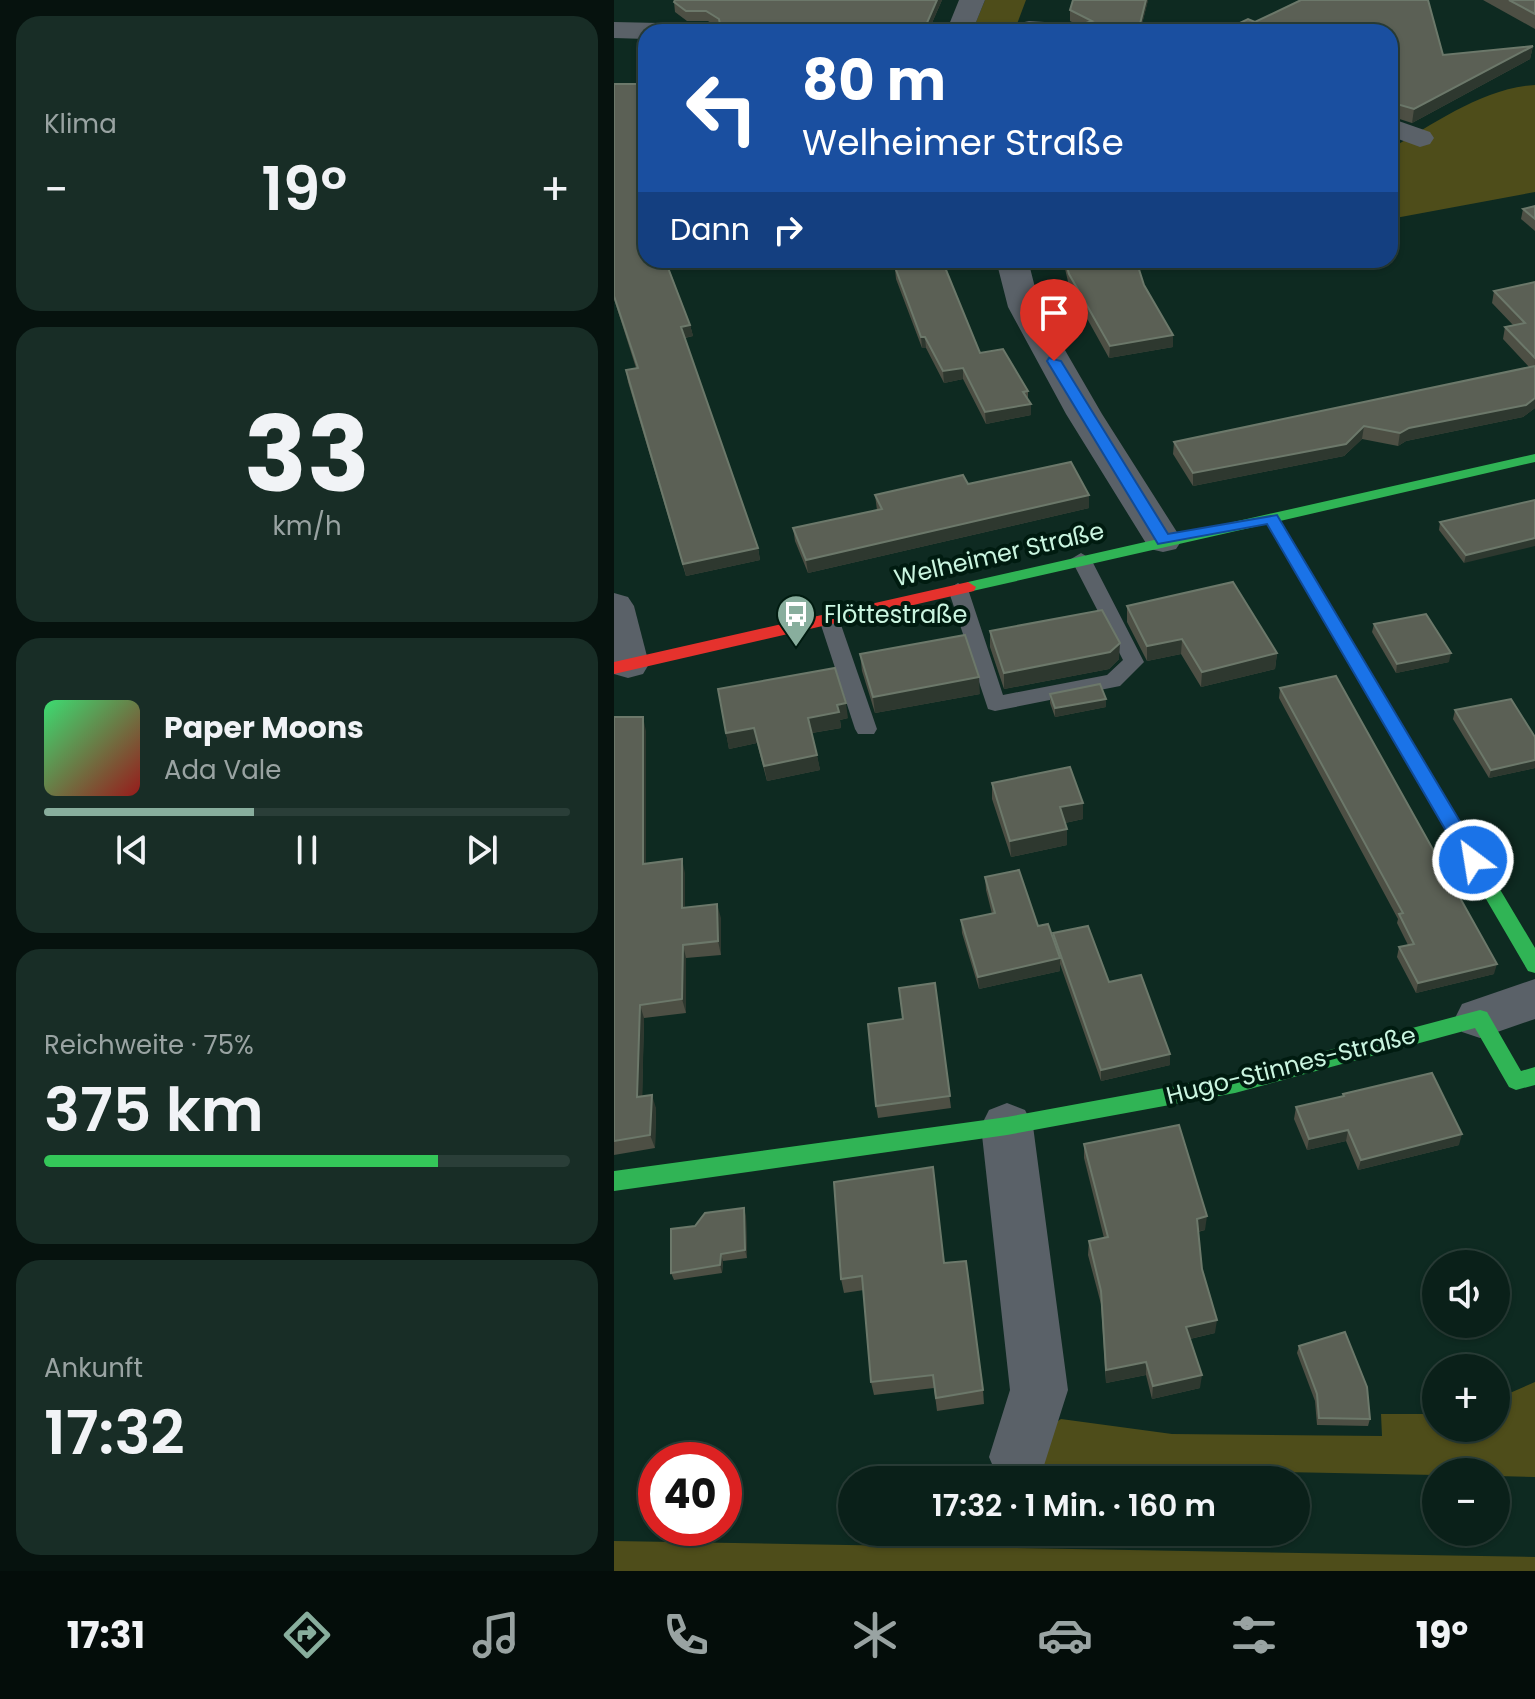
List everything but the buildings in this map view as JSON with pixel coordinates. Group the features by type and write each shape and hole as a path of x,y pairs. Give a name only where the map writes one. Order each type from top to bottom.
{"street":[{"path":"614,12 621,0"},
{"path":"962,24 972,0"},
{"path":"1030,24 1039,0"},
{"path":"614,30 638,31"},
{"path":"1398,129 1420,138"},
{"path":"1014,268 1024,307 1084,414 1163,540"},
{"name":"Welheimer Straße","path":"621,666 1163,540 1535,458"},
{"path":"1271,518 1535,965"},
{"path":"614,606 621,666"},
{"name":"Hugo-Stinnes-Straße","path":"614,1181 1007,1126 1235,1084 1480,1018 1535,999"},
{"path":"1480,1018 1516,1081 1535,1076"},
{"path":"1007,1126 1039,1390 1019,1457"}],"lane":[{"path":"958,589 995,704 1113,681 1134,662 1081,559"},
{"path":"829,619 866,729"}],"shaded area":[{"path":"985,0 1026,0 1017,24 976,22"},
{"path":"1535,85 1535,192 1398,218 1398,144 1478,100"},
{"path":"1535,1382 1535,1477 1510,1476 1510,1458 1422,1458 1422,1475 1310,1473 1310,1466 1030,1466 1043,1431 1061,1419 1172,1434 1382,1436 1381,1414 1422,1414 1422,1442 1510,1442 1510,1393"},
{"path":"614,1541 638,1541 638,1546 742,1546 742,1543 1535,1557 1535,1571 614,1571"}],"traffic: fast":[{"path":"968,587 1535,458"},
{"path":"1271,518 1535,965"},
{"path":"614,1181 1007,1126 1235,1084 1480,1018 1516,1081 1535,1076"}],"traffic: jam":[{"path":"614,668 968,587"}],"place":[{"name":"Flöttestraße","path":"796,648"}],"route":[{"path":"1054,361 1163,540 1271,518 1473,860"}]}
